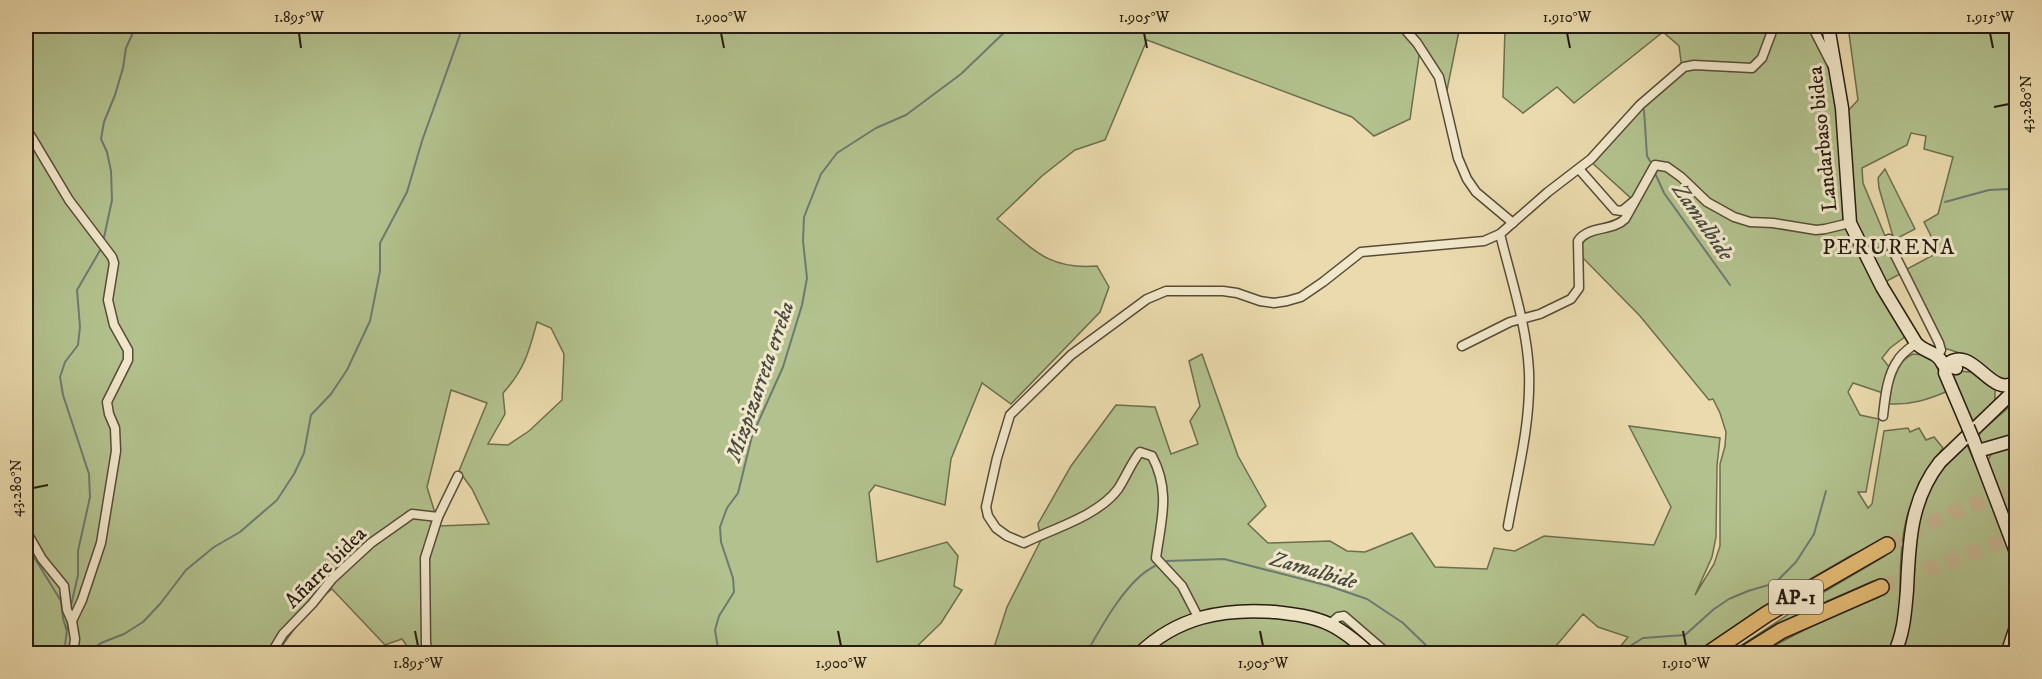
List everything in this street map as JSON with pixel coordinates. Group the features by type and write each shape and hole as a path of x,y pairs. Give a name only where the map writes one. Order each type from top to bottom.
{"highway":[{"name":"AP-1","path":"1708,654 1767,614 1887,545"},
{"name":"AP-1","path":"1744,654 1781,631 1881,587"}],"main road":[{"name":"Landarbaso bidea","path":"1828,26 1845,139 1850,223 1882,287 1916,344"},
{"path":"1916,344 1947,366 1971,367 2005,385 2016,382"},
{"path":"1947,366 2016,552"},
{"path":"1994,381 2000,392 1997,408"},
{"path":"1894,654 1904,622 1910,530 1921,494 1931,473 1940,462 2016,389"},
{"path":"1997,408 2016,395"},
{"path":"1975,445 2016,440"},
{"path":"1139,654 1158,637 1198,617 1233,611 1297,615 1329,624 1349,636 1370,654"},
{"path":"2007,654 2016,627"}],"street":[{"path":"1402,26 1422,50 1439,77 1458,158 1471,187 1513,223"},
{"path":"1198,617 1182,586 1156,558 1164,499 1163,481 1152,456 1140,452 1118,489 1105,502 1076,520 1024,543 1007,536 996,528 988,516 986,507 1010,415 1071,355 1156,294 1173,291 1223,291 1238,293 1260,301 1274,303 1287,301 1301,297 1361,252 1464,244 1484,241 1500,234 1548,192 1591,159 1640,105 1684,67 1745,69 1757,65 1766,49 1774,26"},
{"path":"1812,26 1838,82"},
{"path":"26,128 69,200 112,257 114,263 108,300 114,325 128,350 128,360 107,402 115,428 116,451 101,543 82,600 72,621"},
{"path":"1462,346 1510,322 1540,314 1571,299 1579,288 1578,241 1587,233 1619,225 1630,212 1655,165 1667,167 1707,202 1742,220 1816,230 1825,230 1850,223"},
{"path":"1579,169 1615,210 1622,211 1636,200"},
{"path":"1500,234 1527,350 1529,399 1508,526"},
{"path":"1889,239 1939,343 1947,366"},
{"path":"1883,416 1886,393 1895,364 1898,358 1916,344"},
{"path":"429,654 426,644 425,558 438,518 458,476"},
{"name":"Añarre bidea","path":"271,654 283,634 332,579 371,543 412,514 438,518"},
{"path":"26,531 42,559 64,586 67,610 72,621 75,639 73,654"},
{"path":"1329,624 1338,617 1344,616 1388,654"}],"green space":[{"path":"26,26 1460,26 1446,95 1420,49 1410,119 1374,136 1352,117 1147,40 1105,140 1075,150 1042,176 997,219 1031,248 1053,261 1080,266 1097,266 1109,287 1100,312 1011,404 982,383 951,459 945,505 875,485 869,493 877,562 947,542 958,556 954,586 962,590 941,623 909,654 412,653 402,639 385,645 332,589 310,607 277,653 26,653","holes":["537,322 551,328 564,354 562,400 529,431 508,445 488,444 505,414 503,393 521,368 529,351","451,390 487,403 459,471 472,489 489,524 439,526 427,487"]},
{"path":"1471,26 1826,26 1839,106 1849,230 1906,336 1890,348 1882,358 1890,368 1883,393 1853,383 1848,392 1860,415 1879,419 1866,492 1858,492 1868,508 1872,504 1884,431 1908,428 1910,432 1919,428 1926,440 1934,437 1943,448 1918,486 1905,524 1902,543 1900,608 1912,606 1916,541 1922,509 1938,474 1967,445 2008,538 2014,559 2016,653 1760,653 1825,619 1879,597 1882,594 1878,582 1873,581 1807,610 1736,649 1807,602 1885,556 1887,552 1881,541 1850,556 1764,606 1695,653 1615,653 1628,637 1598,627 1583,614 1550,653 992,654 1007,607 1041,540 1038,524 1071,466 1116,405 1155,407 1171,454 1198,444 1190,421 1200,406 1189,361 1202,354 1238,456 1266,506 1248,524 1268,543 1330,541 1347,551 1365,552 1412,533 1435,567 1487,569 1494,548 1515,551 1544,536 1654,545 1671,507 1629,426 1720,438 1717,466 1716,537 1712,557 1695,595 1714,564 1720,546 1720,464 1726,432 1720,413 1713,399 1709,400 1640,316 1583,258 1581,247 1584,240 1623,221 1635,202 1588,159 1682,69 1679,46 1663,32 1574,103 1557,87 1523,113 1503,97 1505,28"},
{"path":"1848,26 2016,26 2016,377 2004,379 1994,375 1971,358 1944,348 1905,270 1939,252 1924,222 1938,214 1953,157 1924,149 1926,136 1911,133 1907,145 1862,168 1863,183 1888,243 1868,253 1855,219 1847,112 1858,100"},
{"path":"1885,169 1915,229 1894,240 1879,188 1878,178"},
{"path":"1889,249 1902,273 1885,282 1872,258"},
{"path":"1913,354 1933,359 1948,391 1919,401 1889,404 1897,369 1906,358"},
{"path":"1957,371 1971,372 1995,390 1995,401 1971,425 1952,376"},
{"path":"2016,401 2016,435 1981,444 1977,435"},
{"path":"2016,447 2016,525 2013,526 1988,466 1988,460 1992,453"}],"waterway":[{"path":"103,242 112,200 111,171 107,152 101,139 104,122 123,68 126,48 136,26"},
{"path":"85,654 101,643 124,634 143,622 186,570 214,547 240,532 277,500 294,474 304,453 311,415 331,394 347,370 370,321 380,271 380,243 407,192 422,141 463,26"},
{"name":"Mizpizarreta erreka","path":"719,654 715,630 719,616 734,592 733,578 721,542 720,527 727,508 738,493 752,436 783,367 802,305 807,278 803,241 804,217 821,174 837,153 876,128 906,115 961,74 1011,26"},
{"name":"Zamalbide","path":"1644,110 1647,156 1650,161"},
{"name":"Zamalbide","path":"1655,173 1664,193 1730,285"},
{"path":"1945,202 1989,190 2008,189 2016,195"},
{"path":"70,610 78,575 78,551 90,497 89,474 63,395 60,377 65,362 78,345 80,327 77,290 102,247"},
{"name":"Zamalbide","path":"1617,654 1643,638 1685,635 1729,599 1775,583 1796,562 1814,534 1826,491"},
{"path":"26,544 61,601 66,629"},
{"name":"Zamalbide","path":"1167,561 1224,559 1329,586 1367,599 1403,623 1435,654"},
{"name":"Zamalbide","path":"1086,654 1125,592 1145,572 1155,566"},
{"path":"64,654 68,621"}],"tunnel":[{"path":"1887,545 1950,514 2016,487"},
{"path":"1881,587 2016,536"}],"district":[{"name":"PERURENA","path":"1889,246"}]}
